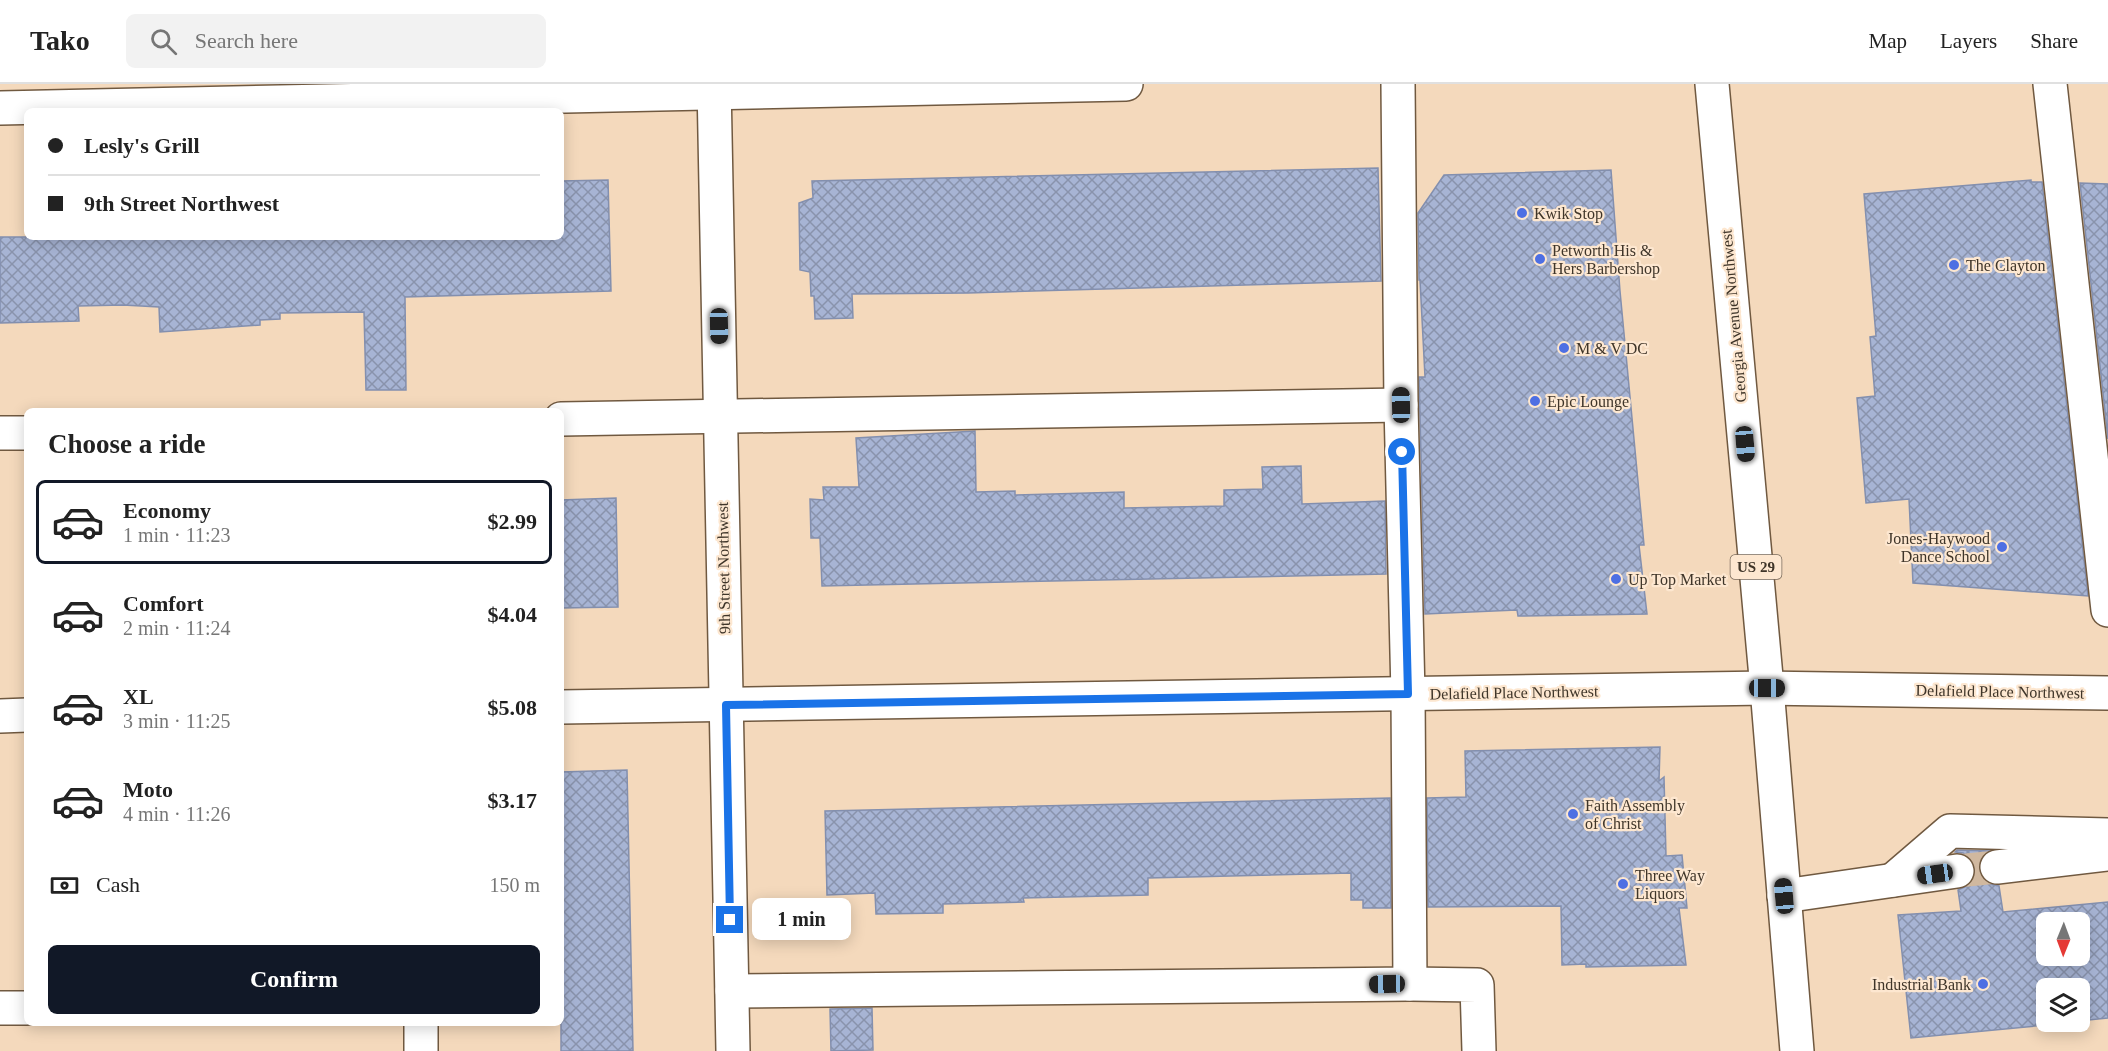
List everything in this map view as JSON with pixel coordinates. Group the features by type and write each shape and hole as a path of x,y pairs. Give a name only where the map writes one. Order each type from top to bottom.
{"main road":[{"path":"0,108 400,92 1126,84"},
{"path":"1398,84 1401,405 1408,694 1410,984"},
{"name":"Georgia Avenue Northwest","path":"1712,84 1767,688 1797,1051"},
{"path":"2049,84 2096,402 2108,610"},
{"name":"9th Street Northwest","path":"714,89 733,1051"},
{"path":"564,419 1401,405"},
{"path":"0,434 24,433"},
{"name":"Delafield Place Northwest","path":"564,707 1767,688 2108,693"},
{"path":"0,716 24,715"},
{"path":"1893,880 1950,831 2108,835"},
{"path":"2108,854 1998,876 2108,876"},
{"path":"1784,896 1893,880 1958,879"},
{"path":"732,991 1477,985 1479,1051"},
{"path":"0,1008 24,1008"},
{"path":"421,1026 421,1051"}],"building":[{"path":"1378,168 1381,281 968,293 852,294 853,318 815,319 810,272 800,270 799,203 813,198 812,181"},
{"path":"1611,170 1644,545 1639,545 1647,614 1518,616 1517,610 1425,614 1419,377 1425,377 1419,280 1418,213 1444,175"},
{"path":"608,180 611,291 405,297 406,390 366,390 364,312 280,313 280,319 260,320 260,325 160,332 159,307 78,306 79,321 0,323 0,237 24,237 24,240 564,240 564,181"},
{"path":"2031,180 2031,182 2042,182 2088,596 1913,583 1909,499 1866,503 1857,398 1875,396 1870,337 1876,336 1864,194"},
{"path":"2080,183 2108,184 2108,439"},
{"path":"975,431 976,492 1015,491 1015,495 1124,492 1124,508 1224,506 1224,490 1263,489 1262,467 1301,466 1302,504 1385,501 1386,574 822,586 820,538 811,538 810,499 824,500 823,487 859,487 856,438"},
{"path":"616,498 618,607 564,608 564,500"},
{"path":"1660,747 1659,781 1664,777 1666,856 1682,855 1687,908 1679,908 1686,965 1586,967 1586,964 1562,965 1561,906 1428,907 1427,798 1466,797 1465,751"},
{"path":"627,770 633,1051 561,1051 561,1026 564,1026 564,772"},
{"path":"1390,798 1391,908 1363,908 1363,900 1351,900 1351,873 1148,878 1148,895 1023,898 1024,902 943,904 943,913 876,914 875,893 827,895 825,811"},
{"path":"1957,850 1989,851 1980,859 1979,870 1982,879 1989,884 1999,886 2003,912 2108,902 2108,1018 2090,1020 2090,978 2036,978 2036,1026 1911,1038 1898,915 1961,911 1958,890 1969,885 1976,869 1971,859 1963,853 1955,852"},
{"path":"872,1008 873,1050 831,1051 830,1009"}],"tunnel":[{"path":"1957,871 1997,867"}],"place":[{"name":"Kwik Stop","path":"1522,213"},
{"name":"Petworth His & Hers Barbershop","path":"1540,259"},
{"name":"The Clayton","path":"1954,265"},
{"name":"M & V DC","path":"1564,348"},
{"name":"Epic Lounge","path":"1535,401"},
{"name":"Jones-Haywood Dance School","path":"2002,547"},
{"name":"Up Top Market","path":"1616,579"},
{"name":"Faith Assembly of Christ","path":"1573,814"},
{"name":"Three Way Liquors","path":"1623,884"},
{"name":"Industrial Bank","path":"1983,984"}],"route":[{"path":"730,920 726,705 1408,694 1402,452"}]}
